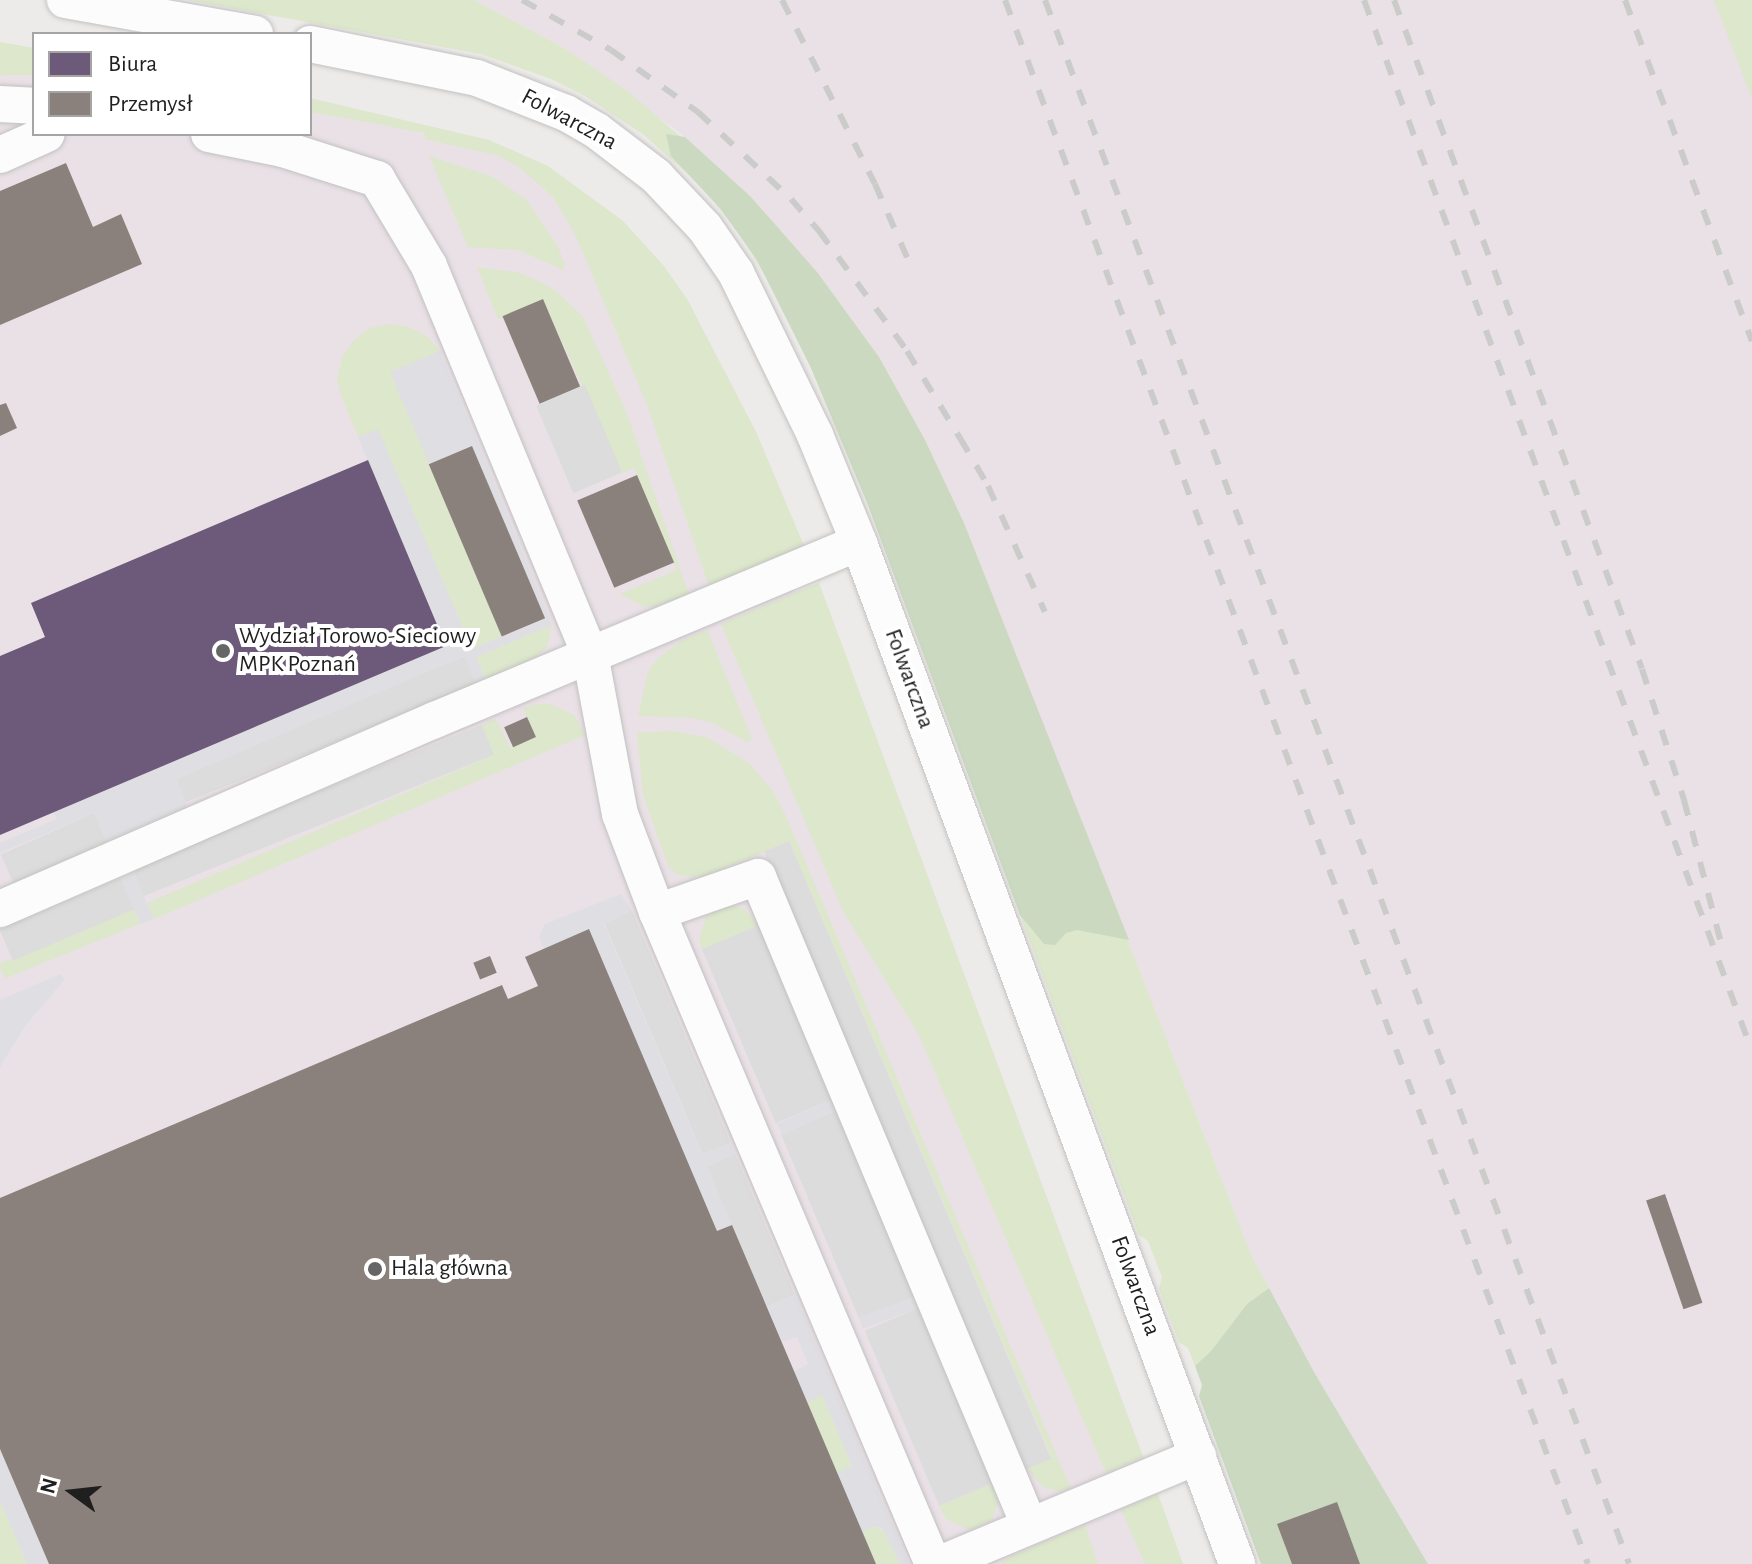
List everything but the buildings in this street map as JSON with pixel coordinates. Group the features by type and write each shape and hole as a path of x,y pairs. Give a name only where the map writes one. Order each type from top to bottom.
{"street":[{"path":"65,0 244,32"},
{"name":"Folwarczna","path":"312,44 477,78 533,97 597,131 656,176 705,228 736,273 815,435 859,543 1237,1564"},
{"path":"0,104 32,106"},
{"path":"0,155 43,136"},
{"path":"219,136 283,149 377,179 429,266 590,654 620,814 657,912 933,1564"},
{"path":"0,909 590,654 859,543"},
{"path":"657,912 758,877 1029,1525"},
{"path":"940,1564 1198,1456"}],"shaded area":[{"path":"474,0 1752,0 1752,1564 1428,1564 1314,1372 1252,1257 964,523 925,440 879,357 817,272 750,196 685,137 564,48"},
{"path":"0,55 32,61 32,136 312,136 312,112 488,144 549,172 687,299 756,432 804,546 781,556 794,592 819,583 1183,1564 0,1564"},
{"path":"440,351 552,625 476,657 486,681 477,685 464,656 177,779 188,808 107,842 94,813 0,853 0,843 56,819 54,812 445,646 358,437 378,429 472,649 545,618 472,446 429,464 390,372"},
{"path":"585,385 622,472 573,493 536,406"},
{"path":"465,656 477,685 185,802 174,774"},
{"path":"482,725 494,755 144,896 132,867"},
{"path":"94,813 107,842 14,884 1,854"},
{"path":"789,841 1051,1459 1026,1469 764,852"},
{"path":"134,873 154,919 141,924 121,878"},
{"path":"121,878 134,909 13,961 0,929"},
{"path":"621,894 632,911 604,924 702,1154 731,1143 735,1154 707,1167 732,1225 717,1231 588,929 544,949 539,937 545,924"},
{"path":"632,911 730,1143 703,1155 604,923"},
{"path":"759,925 833,1099 776,1123 702,949"},
{"path":"60,974 65,979 26,1025 0,1067 0,1000"},
{"path":"833,1099 838,1110 782,1135 777,1124"},
{"path":"838,1110 917,1296 860,1320 781,1134"},
{"path":"735,1154 795,1295 766,1307 706,1166"},
{"path":"795,1295 909,1564 900,1564 882,1528 876,1526 862,1532 837,1473 852,1466 822,1395 807,1402 794,1371 808,1364 797,1337 782,1342 767,1307"},
{"path":"917,1296 921,1307 863,1328 859,1317"},
{"path":"921,1307 995,1482 939,1506 865,1331"},
{"path":"0,1449 49,1564 27,1564 0,1501"}],"green space":[{"path":"187,0 474,0 564,48 625,89 750,196 817,272 879,357 925,440 964,523 1252,1257 1269,1288 1247,1304 1211,1351 1195,1366 1188,1348 1179,1342 1159,1289 1162,1277 1148,1241 1139,1235 868,505 811,368 773,289 740,234 698,183 644,135 585,96 551,79 481,54"},
{"path":"1714,0 1752,0 1752,99"},
{"path":"0,42 32,48 32,75 0,75"},
{"path":"312,98 489,140 548,166 623,221 664,266 687,299 756,432 804,546 709,586 647,405 576,236 553,197 519,167 499,156 425,139 425,133 312,112"},
{"path":"666,134 685,137 750,196 817,272 879,357 925,440 964,523 1129,940 1077,930 1066,933 1055,945 1044,944 1020,915 868,505 811,368 757,260 720,208 671,156"},
{"path":"429,156 491,176 526,199 558,247 565,265 563,270 519,250 468,247"},
{"path":"477,267 520,273 538,281 555,290 583,317 626,411 689,595 655,607 643,606 620,594 677,570 634,468 622,473 543,300 498,319"},
{"path":"389,324 409,327 428,337 440,351 391,373 502,636 472,649 378,430 358,437 341,395 337,378 342,358 353,341 369,328"},
{"path":"819,583 1143,1457 1106,1473 919,1035 843,911 721,624"},
{"path":"552,625 547,647 538,656 486,681 476,657"},
{"path":"707,630 752,739 747,742 713,723 693,718 638,716 648,672 657,659 681,641"},
{"path":"550,704 574,715 585,735 154,919 147,903 494,755 482,725 496,719 510,748 535,737 523,708"},
{"path":"673,731 708,738 749,763 773,791 1071,1489 1057,1491 1043,1487 1026,1468 1052,1458 789,841 703,878 678,875 668,866 643,795 637,733"},
{"path":"731,905 744,909 759,925 702,950 699,938 707,915"},
{"path":"134,909 140,924 5,979 0,963"},
{"path":"1269,1288 1314,1372 1428,1564 1261,1564 1199,1396 1202,1385 1195,1366 1211,1351 1247,1304"},
{"path":"822,1395 852,1467 837,1473 806,1402"},
{"path":"996,1482 1000,1495 992,1520 970,1530 946,1519 939,1506"},
{"path":"1158,1494 1183,1564 1145,1564 1121,1509"},
{"path":"0,1501 27,1564 0,1564"},
{"path":"1085,1525 1098,1564 1000,1564 1012,1556"},
{"path":"876,1526 886,1533 900,1564 876,1564 862,1532"}],"railway":[{"path":"522,0 611,50 698,112 791,199 819,231 907,351 960,438 988,486 1045,612"},
{"path":"782,0 875,184 909,262"},
{"path":"1005,0 1588,1564"},
{"path":"1045,0 1629,1564"},
{"path":"1364,0 1752,1051"},
{"path":"1394,0 1642,669 1684,800 1720,939"},
{"path":"1625,0 1752,341"}],"place":[{"name":"Wydział Torowo-Sieciowy MPK Poznań","path":"223,651"},
{"name":"Hala główna","path":"375,1269"}]}
